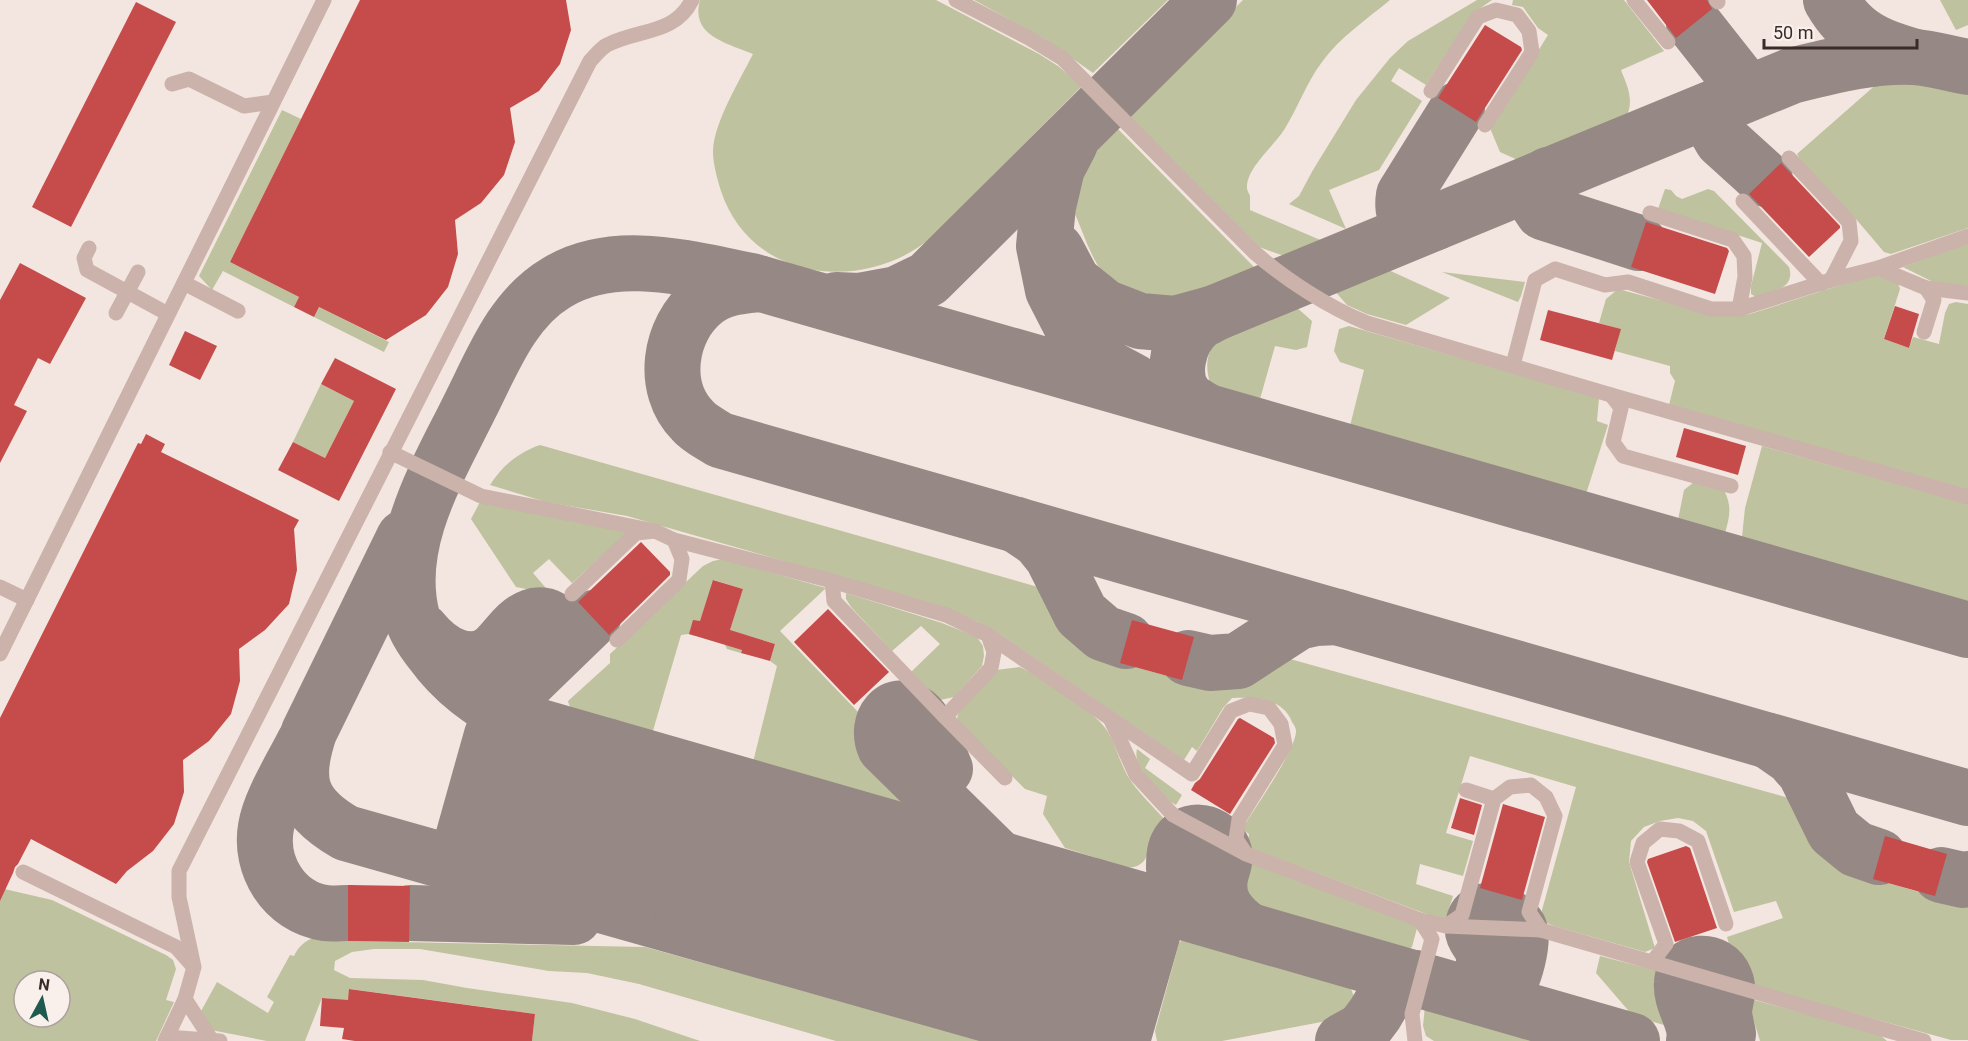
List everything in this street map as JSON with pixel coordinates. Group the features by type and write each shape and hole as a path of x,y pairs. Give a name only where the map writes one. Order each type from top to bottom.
{"lane":[{"path":"0,654 324,0"},
{"path":"216,1040 166,1039 185,999 194,968 179,897 179,871 590,61 606,45 669,26 687,10 692,0"},
{"path":"956,0 1062,58 1268,265 1343,313 1367,323 1611,395 1968,497"},
{"path":"1634,0 1668,42"},
{"path":"1431,91 1478,17 1499,5 1517,15 1529,31 1532,52 1485,125"},
{"path":"172,84 189,79 244,106 273,102"},
{"path":"221,109 239,104"},
{"path":"1789,158 1849,222 1851,241 1826,282"},
{"path":"1743,201 1826,282"},
{"path":"1650,213 1733,240 1744,256 1745,277 1739,309"},
{"path":"1513,365 1535,280 1555,269 1605,285 1628,282 1711,309 1739,309 1878,268 1968,236"},
{"path":"89,248 84,258 87,270 168,314"},
{"path":"1878,268 1926,288 1968,293"},
{"path":"116,313 138,272"},
{"path":"184,283 238,311"},
{"path":"1924,332 1934,300 1926,288"},
{"path":"1611,395 1621,408 1613,442 1623,456 1731,486"},
{"path":"390,452 481,496 655,531 674,540 832,581 946,615 988,635 1192,774 1231,711 1249,704 1269,708 1281,724 1284,745 1239,819 1236,839 1246,854"},
{"path":"572,594 636,533 655,531"},
{"path":"617,640 680,580 682,559 674,540"},
{"path":"832,581 834,601 1005,778"},
{"path":"0,587 27,600"},
{"path":"945,717 991,668 994,652 988,635"},
{"path":"1110,718 1136,775 1173,815 1246,854 1420,920 1446,926 1540,930 1924,1041"},
{"path":"1446,926 1462,915 1494,799 1510,787 1531,785 1546,797 1555,816 1529,912 1540,930"},
{"path":"1466,790 1494,799"},
{"path":"1653,961 1666,944 1637,862 1643,843 1659,829 1679,831 1698,841 1726,924"},
{"path":"23,872 176,947 194,968"},
{"path":"1415,1041 1412,1014 1432,939 1420,920"},
{"path":"185,999 216,1040"}],"green space":[{"path":"700,0 936,0 1039,54 1082,86 931,238 904,256 874,267 843,272 812,270 783,261 757,245 736,221 721,191 714,161 714,140 728,101 753,54 722,42 706,30 700,22 698,12"},
{"path":"974,0 1168,0 1093,73 1045,39"},
{"path":"1243,0 1390,0 1329,53 1311,78 1284,130 1261,158 1248,180 1250,210 1325,242 1287,257 1259,247 1128,115"},
{"path":"1477,0 1492,0 1472,14 1426,85 1399,68 1391,81 1422,101 1379,170 1329,190 1346,229 1289,204 1299,196 1356,100 1390,58 1408,41"},
{"path":"1513,0 1624,0 1664,51 1621,70 1630,98 1627,116 1520,161 1500,152 1490,128 1548,35 1538,28 1523,7 1512,5"},
{"path":"1940,0 1968,0 1968,25 1956,30"},
{"path":"1879,82 1926,82 1968,90 1968,228 1891,254 1884,252 1802,163 1797,154"},
{"path":"282,110 301,119 230,262 299,297 294,307 223,271 212,290 199,276"},
{"path":"1116,127 1256,269 1208,291 1173,298 1143,296 1117,285 1106,276 1093,257 1073,209 1082,175 1101,145"},
{"path":"1665,189 1671,190 1682,199 1708,189 1714,191 1789,267 1789,280 1786,285 1756,297 1751,294 1762,243 1658,209"},
{"path":"1968,243 1968,286 1933,282 1903,267"},
{"path":"1384,268 1450,298 1406,325 1367,314 1347,305 1334,290"},
{"path":"1442,272 1525,282 1518,302"},
{"path":"1872,275 1898,283 1900,289 1884,339 1909,348 1913,337 1939,344 1949,304 1956,302 1968,304 1968,490 1669,405 1675,381 1670,373 1670,366 1615,351 1620,329 1599,323 1606,299 1618,289 1715,315 1731,316 1750,314"},
{"path":"1295,306 1312,321 1307,347 1296,350 1275,346 1260,399 1211,386 1208,357 1218,339 1224,334"},
{"path":"319,307 389,342 384,352 314,317"},
{"path":"1349,326 1599,398 1597,421 1608,425 1586,494 1350,426 1364,370 1340,362 1334,351 1339,329"},
{"path":"321,384 354,401 325,458 293,442"},
{"path":"540,445 1038,587 1066,633 1095,655 1120,663 1204,686 1219,687 1235,685 1290,659 1789,798 1824,853 1850,873 1953,901 1968,902 1968,1040 1951,1040 1740,982 1727,937 1783,918 1776,901 1734,912 1706,831 1693,821 1678,818 1660,821 1644,827 1631,841 1629,862 1655,948 1645,952 1542,921 1542,910 1576,787 1470,756 1446,833 1473,841 1463,876 1420,864 1416,884 1453,896 1445,921 1247,847 1249,834 1242,829 1290,751 1296,731 1288,714 1275,704 1259,699 1232,698 1223,708 1197,751 1192,747 1184,760 1001,635 941,606 627,516 546,502 490,485 512,460"},
{"path":"1762,446 1968,504 1968,603 1742,537 1745,508"},
{"path":"1694,482 1724,490 1729,511 1725,533 1678,520 1684,490"},
{"path":"480,502 628,532 572,583 549,559 533,573 551,594 516,587 471,519"},
{"path":"723,559 826,588 780,631 860,714 856,726 857,735 904,785 906,795 901,803 892,804 753,762 777,666 770,661 775,644 746,635 741,653 727,649 725,645 743,589 714,580 695,636 681,635 652,734 593,718 576,712 570,707 568,701 610,663 610,654 703,566"},
{"path":"846,593 942,623 977,637 983,646 982,666 954,697 940,700 911,672 940,644 921,626 892,651 851,607 846,599"},
{"path":"1020,667 1066,695 1099,721 1109,734 1131,781 1166,821 1140,865 1125,867 1065,848 1043,814 1047,796 1025,789 958,722 959,712 996,670"},
{"path":"1137,749 1150,759 1145,768 1182,795 1176,805 1142,771"},
{"path":"1246,861 1412,923 1417,928 1412,947 1408,949 1263,909 1243,898"},
{"path":"0,888 52,900 173,960 176,969 166,1000 174,1002 156,1041 0,1041"},
{"path":"335,933 348,934 348,941 645,947 985,1041 836,1041 639,984 587,973 549,971 420,949 374,949 352,952 335,961 334,970 350,978 423,980 572,1003 635,1019 700,1041 532,1041 535,1014 350,989 346,1014 333,999 322,998 305,1041 267,1041 211,1030 200,1013 217,982 268,1013 274,1002 267,997 290,955 294,956 301,946 311,939"},
{"path":"1186,936 1349,983 1354,997 1353,1004 1349,1011 1337,1019 1222,1041 1157,1041 1155,1031 1179,943"},
{"path":"1600,956 1658,971 1671,1008 1669,1021 1664,1025 1633,1016 1596,973"},
{"path":"1747,998 1879,1034 1887,1041 1760,1041"},
{"path":"1425,1006 1549,1041 1434,1041 1426,1036 1423,1026"}],"building":[{"path":"360,0 566,0 571,30 560,64 539,91 510,108 515,142 504,175 481,203 455,220 458,254 448,287 426,315 386,340 319,307 314,317 294,307 299,297 230,262"},
{"path":"1647,0 1707,0 1712,9 1676,38"},
{"path":"136,2 176,22 71,227 32,207"},
{"path":"1485,25 1521,47 1522,50 1476,122 1438,98"},
{"path":"1781,163 1840,226 1809,257 1749,194"},
{"path":"1646,222 1727,248 1729,251 1715,294 1631,267"},
{"path":"20,263 86,298 50,364 38,358 14,405 27,411 0,463 0,300"},
{"path":"1895,306 1919,314 1909,348 1884,339"},
{"path":"1548,310 1621,329 1612,360 1540,340"},
{"path":"185,331 217,346 200,380 169,365"},
{"path":"335,358 396,389 339,501 278,470 293,442 325,458 354,401 321,384"},
{"path":"1684,428 1746,446 1738,475 1676,457"},
{"path":"146,434 165,444 161,452 299,520 294,529 297,570 289,604 265,630 239,649 240,681 231,714 209,741 183,760 184,792 174,824 153,851 127,871 116,884 31,839 0,901 0,718 138,443 141,444"},
{"path":"641,542 670,572 670,575 609,635 578,602"},
{"path":"713,580 743,589 730,630 775,644 770,661 689,634 693,620 700,621"},
{"path":"828,609 889,672 854,705 794,642"},
{"path":"1132,620 1194,637 1182,680 1120,663"},
{"path":"1240,718 1274,738 1275,743 1230,814 1191,790"},
{"path":"1460,798 1482,805 1474,835 1451,828"},
{"path":"1503,804 1545,817 1522,900 1480,888"},
{"path":"1885,836 1947,854 1935,896 1873,879"},
{"path":"1686,846 1690,848 1717,928 1675,942 1647,862 1648,859"},
{"path":"348,885 410,886 409,942 348,941"},
{"path":"349,989 535,1014 532,1041 355,1041 342,1039 344,1028 320,1026 322,998 348,1000"}],"taxiway":[{"path":"836,300 859,301 897,294 928,279 1209,0"},
{"path":"1831,0 1848,23 1866,38 1888,49 1915,57"},
{"path":"1694,24 1735,76 1732,93 1715,115 1715,128 1722,140 1765,179"},
{"path":"1204,410 1191,402 1180,387 1178,357 1192,329 1215,313 1791,76 1852,62 1898,57 1914,57 1968,67"},
{"path":"1434,223 1419,223 1409,219 1404,210 1404,195 1457,110"},
{"path":"1070,143 1057,168 1048,206 1044,246 1053,290 1074,331 1108,368 1134,382"},
{"path":"1548,175 1536,187 1535,200 1543,212 1639,243"},
{"path":"1056,250 1073,282 1104,307 1140,321 1175,324 1215,313"},
{"path":"1632,1041 519,721 494,708 461,684 426,644 413,622 408,589 409,562 422,508 444,457 504,339 540,294 578,272 627,263 703,271 751,281 1968,630"},
{"path":"761,284 731,288 710,296 692,313 676,343 673,376 676,392 683,408 696,424 720,440 1968,798"},
{"path":"1017,525 1039,540 1052,556 1081,614 1103,633 1126,641"},
{"path":"404,538 309,732 304,749 301,765 304,791 309,802 330,823 346,833 1008,1020 1052,1033 1068,1041"},
{"path":"422,631 446,652 465,659 475,659 494,651 526,619 537,616 548,617 559,628 561,636 559,644 549,660 529,680 593,618"},
{"path":"1188,658 1210,663 1238,661 1298,622 1338,617"},
{"path":"945,769 929,732 916,714 900,708 888,715 882,729 885,747 996,856"},
{"path":"499,863 494,869 477,868 465,860 460,849 492,735 504,724 518,722 530,728 536,744"},
{"path":"544,875 538,881 518,880 506,868 505,854 536,747 547,737 559,734 571,738 579,750"},
{"path":"1769,741 1792,757 1805,772 1834,831 1856,849 1879,857"},
{"path":"304,743 268,817 266,856 278,882 298,903 325,913 348,913"},
{"path":"577,893 562,892 552,883 548,873 580,759 588,750 598,746 608,747 618,753"},
{"path":"630,903 627,906 606,904 601,901 593,887 625,773 636,763 648,760 660,764 668,776"},
{"path":"676,913 671,919 651,917 642,910 638,891 669,785 680,775 692,772 704,776 712,789"},
{"path":"712,932 699,931 690,926 684,917 683,904 714,798 726,787 736,785 751,791"},
{"path":"764,940 760,944 743,944 731,936 726,925 758,811 762,805 777,797 792,802 801,814"},
{"path":"810,951 792,958 776,949 770,938 802,823 813,814 825,811 837,815 845,827"},
{"path":"845,970 830,969 819,960 815,950 846,836 854,827 864,823 875,824 885,831"},
{"path":"1174,869 1176,848 1186,836 1193,833 1206,834 1218,841 1224,850 1225,857 1219,883 1222,900 1235,920 1249,931"},
{"path":"899,976 884,983 871,980 862,970 860,955 890,849 901,839 914,836 926,840 934,852"},
{"path":"933,995 914,992 907,985 903,976 934,862 948,850 958,848 974,857"},
{"path":"985,1004 974,1008 962,1006 952,999 947,988 979,874 989,864 1002,862 1013,866 1022,878"},
{"path":"1022,1020 1009,1020 999,1015 993,1006 992,993 1023,887 1032,878 1042,874 1052,875 1062,882"},
{"path":"1941,875 1968,879"},
{"path":"1074,1027 1061,1033 1048,1030 1039,1020 1036,1005 1067,899 1078,889 1090,886 1101,890 1110,903"},
{"path":"1087,1041 1080,1031 1080,1018 1111,912 1124,900 1139,899 1150,908 1155,925 1122,1041"},
{"path":"1480,997 1490,996 1505,989 1512,978 1520,950 1519,928 1508,917 1494,911 1480,913 1475,918 1473,926 1474,936 1483,951 1484,965"},
{"path":"410,913 574,917"},
{"path":"1694,1041 1694,1026 1682,990 1684,975 1694,965 1708,964 1715,967 1725,979 1727,991 1724,1014 1728,1034"},
{"path":"1343,1041 1363,1030 1392,985 1402,979 1415,978"}]}
